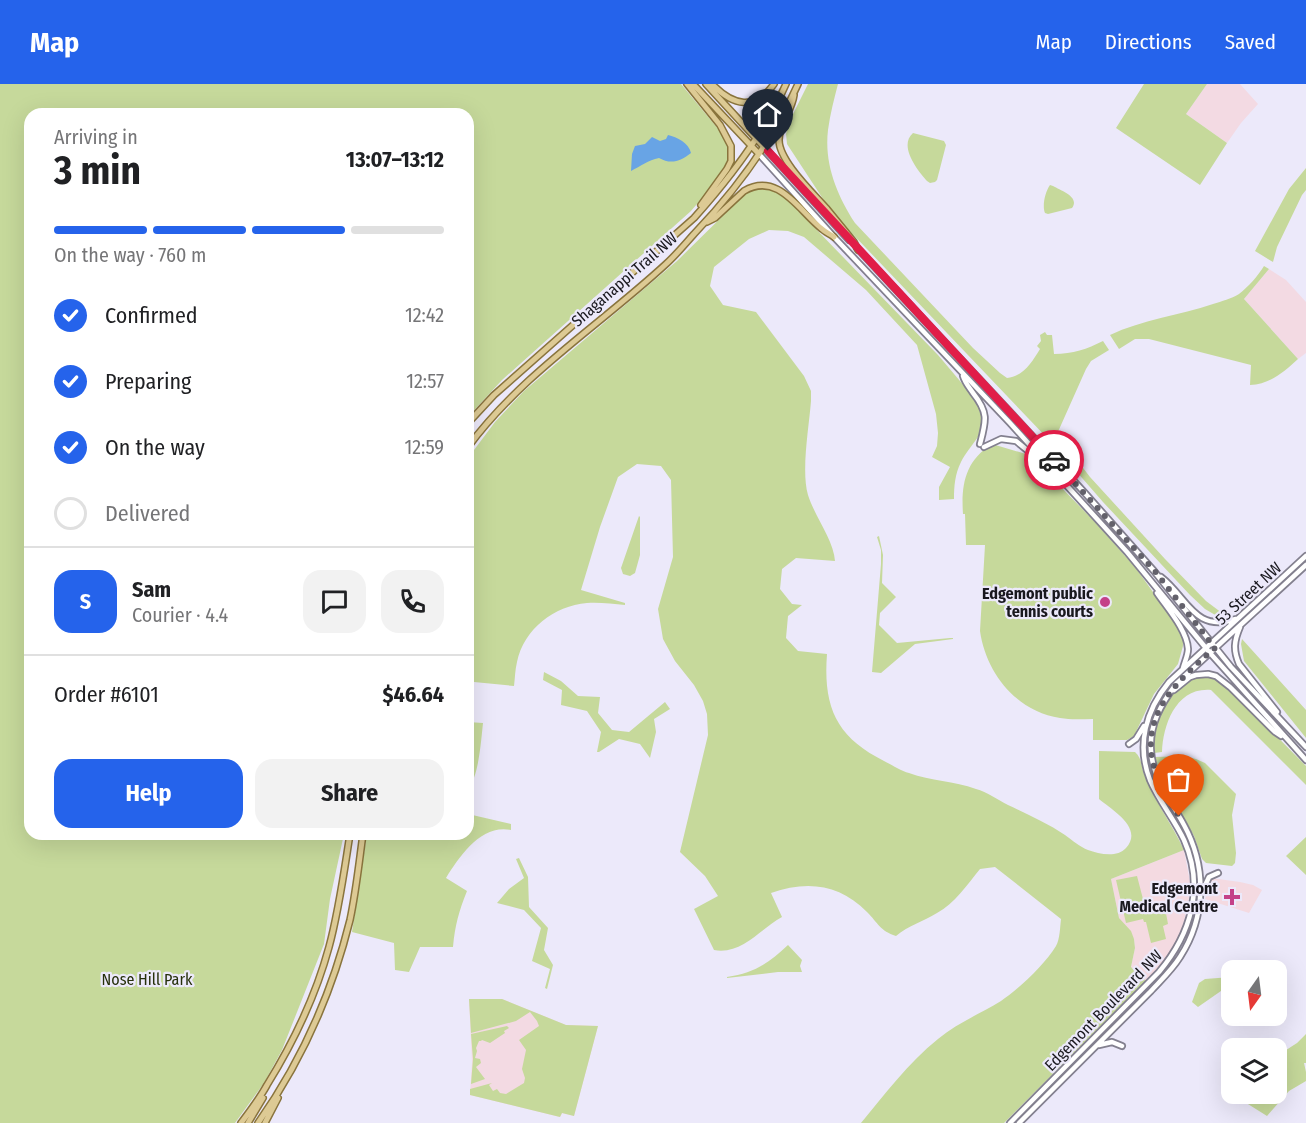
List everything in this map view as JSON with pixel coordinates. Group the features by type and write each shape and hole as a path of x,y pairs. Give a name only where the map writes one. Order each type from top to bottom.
{"main road":[{"path":"687,84 720,125 731,146 727,169 694,218"},
{"path":"693,84 1010,423 1127,552 1210,653 1306,760"},
{"path":"705,84 1154,570 1252,691 1290,728"},
{"path":"712,84 722,94 745,103 757,101 774,84"},
{"name":"Shaganappi Trail NW","path":"474,417 494,395 694,218 723,185 756,139 786,84"},
{"name":"Shaganappi Trail NW","path":"474,439 518,389 667,263 706,222 764,147 798,84"},
{"path":"794,93 793,102 780,133 779,141 782,151 800,178 858,250"},
{"path":"706,222 715,219 749,188 759,185 770,186 788,196 823,230 834,237"},
{"path":"962,373 964,381 979,400 985,415 982,445 1001,439 1016,441 1028,449 1038,461 1048,466"},
{"path":"1127,552 1185,636 1188,651 1183,668"},
{"name":"53 Street NW","path":"1206,648 1306,556"},
{"name":"53 Street NW","path":"1210,653 1306,565"},
{"path":"1154,570 1203,619 1219,623 1238,618"},
{"path":"1241,625 1234,646 1239,664 1306,747"},
{"name":"Edgemont Boulevard NW","path":"1010,1123 1159,972 1176,949 1186,928 1193,903 1191,865 1184,841 1155,790 1144,763 1143,739 1146,724 1160,693 1206,648"},
{"name":"Edgemont Boulevard NW","path":"1020,1123 1150,992 1176,963 1192,934 1200,897 1200,871 1194,846 1185,826 1157,778 1151,754 1151,737 1158,711 1169,693 1210,653"},
{"path":"1169,693 1190,677 1208,674 1216,676 1275,732 1287,740"},
{"path":"1129,744 1136,739 1146,724"},
{"path":"241,1123 266,1088 282,1059 320,973 336,916 349,840"},
{"path":"258,1123 287,1078 327,994 342,951 350,918 362,840"},
{"path":"1200,897 1207,880 1218,873"},
{"path":"1096,1046 1112,1042 1122,1046"},
{"path":"265,1123 287,1078"},
{"path":"248,1123 266,1088"}],"shaded area":[{"path":"1207,84 1240,84 1258,104 1227,143 1186,114"},
{"path":"1269,269 1286,280 1306,302 1306,353 1298,359 1244,299"},
{"path":"1184,850 1190,882 1182,929 1165,960 1146,981 1131,967 1135,948 1134,939 1119,918 1111,879"},
{"path":"1211,878 1253,885 1262,890 1249,913 1205,899"},
{"path":"469,999 502,999 566,1025 598,1026 574,1116 562,1113 560,1117 470,1095 472,1062"}],"green space":[{"name":"Nose Hill Park","path":"0,84 681,84 724,136 728,145 727,162 714,184 691,211 502,380 474,410 474,108 24,108 24,840 343,840 330,899 324,944 282,1050 264,1083 235,1123 0,1123"},
{"path":"808,84 838,84 828,130 828,155 837,190 855,223 973,348 1000,373 1007,378 1023,371 1040,349 1037,346 1041,341 1040,335 1045,332 1047,335 1052,335 1054,354 1080,350 1103,341 1109,350 1091,361 1086,369 1057,434 1090,477 1165,559 1206,601 1226,616 1222,619 1205,609 1190,595 1049,440 827,205 787,144 786,134 790,120"},
{"path":"1144,84 1207,84 1186,114 1227,143 1200,185 1116,128"},
{"path":"913,133 944,141 946,145 935,182 927,181 911,158 908,145"},
{"path":"1306,168 1306,190 1277,247 1273,262 1255,251 1289,189"},
{"path":"1050,185 1072,198 1074,204 1072,208 1045,213 1044,199"},
{"path":"766,188 782,194 938,355 976,400 983,419 980,433 959,467 955,480 954,499 939,500 939,487 950,467 932,457 937,446 936,414 917,345 866,290 804,237 788,231 769,230 749,239 714,267 710,286 723,305 756,312 804,376 811,391 805,462 806,485 811,503 831,545 835,561 796,558 782,569 780,589 792,604 802,605 788,616 786,638 798,651 827,654 827,690 836,718 844,731 868,752 900,769 917,776 980,790 1051,827 1085,849 1102,854 1122,851 1131,841 1131,833 1124,820 1099,799 1099,751 1135,752 1153,793 1184,850 1111,879 1119,918 1131,931 1134,939 1135,948 1131,967 1146,981 1004,1123 861,1123 897,1079 927,1048 953,1028 1008,996 1039,968 1056,946 1061,919 995,867 980,869 949,904 896,936 883,929 846,895 822,887 784,889 771,893 782,917 742,945 724,951 714,950 694,909 718,896 705,876 680,852 708,735 707,714 694,685 675,661 663,639 658,609 673,557 671,480 661,466 637,464 618,477 581,590 625,603 625,605 587,603 552,614 542,621 526,639 517,662 514,686 474,682 474,450 495,422 524,391 677,261 745,194 755,189"},
{"path":"1264,266 1269,269 1244,299 1298,359 1270,380 1250,385 1251,365 1149,339 1135,339 1119,349 1110,335 1135,325 1233,297 1249,285"},
{"path":"992,444 1026,454 1057,483 1135,567 1183,637 1178,664 1154,694 1134,736 1127,740 1093,740 1093,719 1060,718 1030,707 1006,688 989,661 980,631 985,545 966,545 963,493 970,466"},
{"path":"639,516 640,555 635,573 630,576 623,574 621,568"},
{"path":"879,536 883,555 882,583 896,597 880,613 879,625 897,643 953,638 915,644 881,673 872,672 881,564 881,550 877,537"},
{"path":"1242,639 1306,710 1306,738 1244,661"},
{"path":"544,672 561,681 578,696 600,697 598,713 612,730 629,732 665,702 670,709 654,719 656,732 650,758 640,744 619,739 597,752 601,732 587,711 561,705 562,690 543,680"},
{"path":"1201,676 1209,676 1222,681 1306,766 1306,785 1211,690 1199,691 1180,701 1165,730 1162,752 1154,753 1159,717 1170,696 1189,681"},
{"path":"474,722 483,723 474,778"},
{"path":"1184,756 1205,763 1236,794 1232,815 1236,853 1235,863 1232,866 1206,863 1202,859 1194,836 1162,778 1155,757"},
{"path":"474,815 511,824 511,830 500,829 481,837 458,860 446,878 467,891 458,918 453,947 420,947 409,972 395,970 394,943 352,932 366,840 474,840"},
{"path":"1306,837 1306,875 1286,856"},
{"path":"519,858 528,877 529,907 548,928 544,950 553,965 547,989 545,988 550,969 532,961 541,928 524,910 497,903 509,889 524,878 516,859"},
{"path":"1137,876 1143,899 1150,898 1154,910 1165,908 1168,924 1163,926 1166,939 1151,943 1146,922 1143,919 1126,923 1116,880"},
{"path":"788,945 802,960 800,966 802,972 778,972 727,978 761,966"},
{"path":"1221,978 1221,991 1198,1007 1192,1002 1199,983 1205,979"},
{"path":"469,999 502,999 566,1025 598,1026 574,1116 562,1113 560,1117 470,1095 470,1089 492,1083 489,1085 493,1091 497,1089 500,1093 506,1094 524,1083 522,1069 526,1050 519,1040 539,1026 530,1012 516,1021 471,1033"},
{"path":"507,1026 509,1028 504,1031 505,1033 490,1043 479,1041 475,1058 480,1059 481,1063 476,1067 485,1079 471,1084 473,1059 471,1034"},
{"path":"1306,1034 1306,1063 1304,1063 1306,1081 1287,1093 1287,1050"},
{"path":"1248,1104 1278,1104 1267,1116"}],"water":[{"path":"668,135 682,141 691,153 676,161 655,159 631,171 635,146 645,144 652,137 660,141 666,139"}],"way so far":[{"path":"1054,460 1154,570 1215,648 1176,684 1166,697 1158,711 1152,730 1153,766 1162,788 1179,816"}],"place":[{"name":"Edgemont public tennis courts","path":"1105,602"},
{"name":"Edgemont Medical Centre","path":"1232,897"}],"route":[{"path":"768,151 1054,460"}]}
